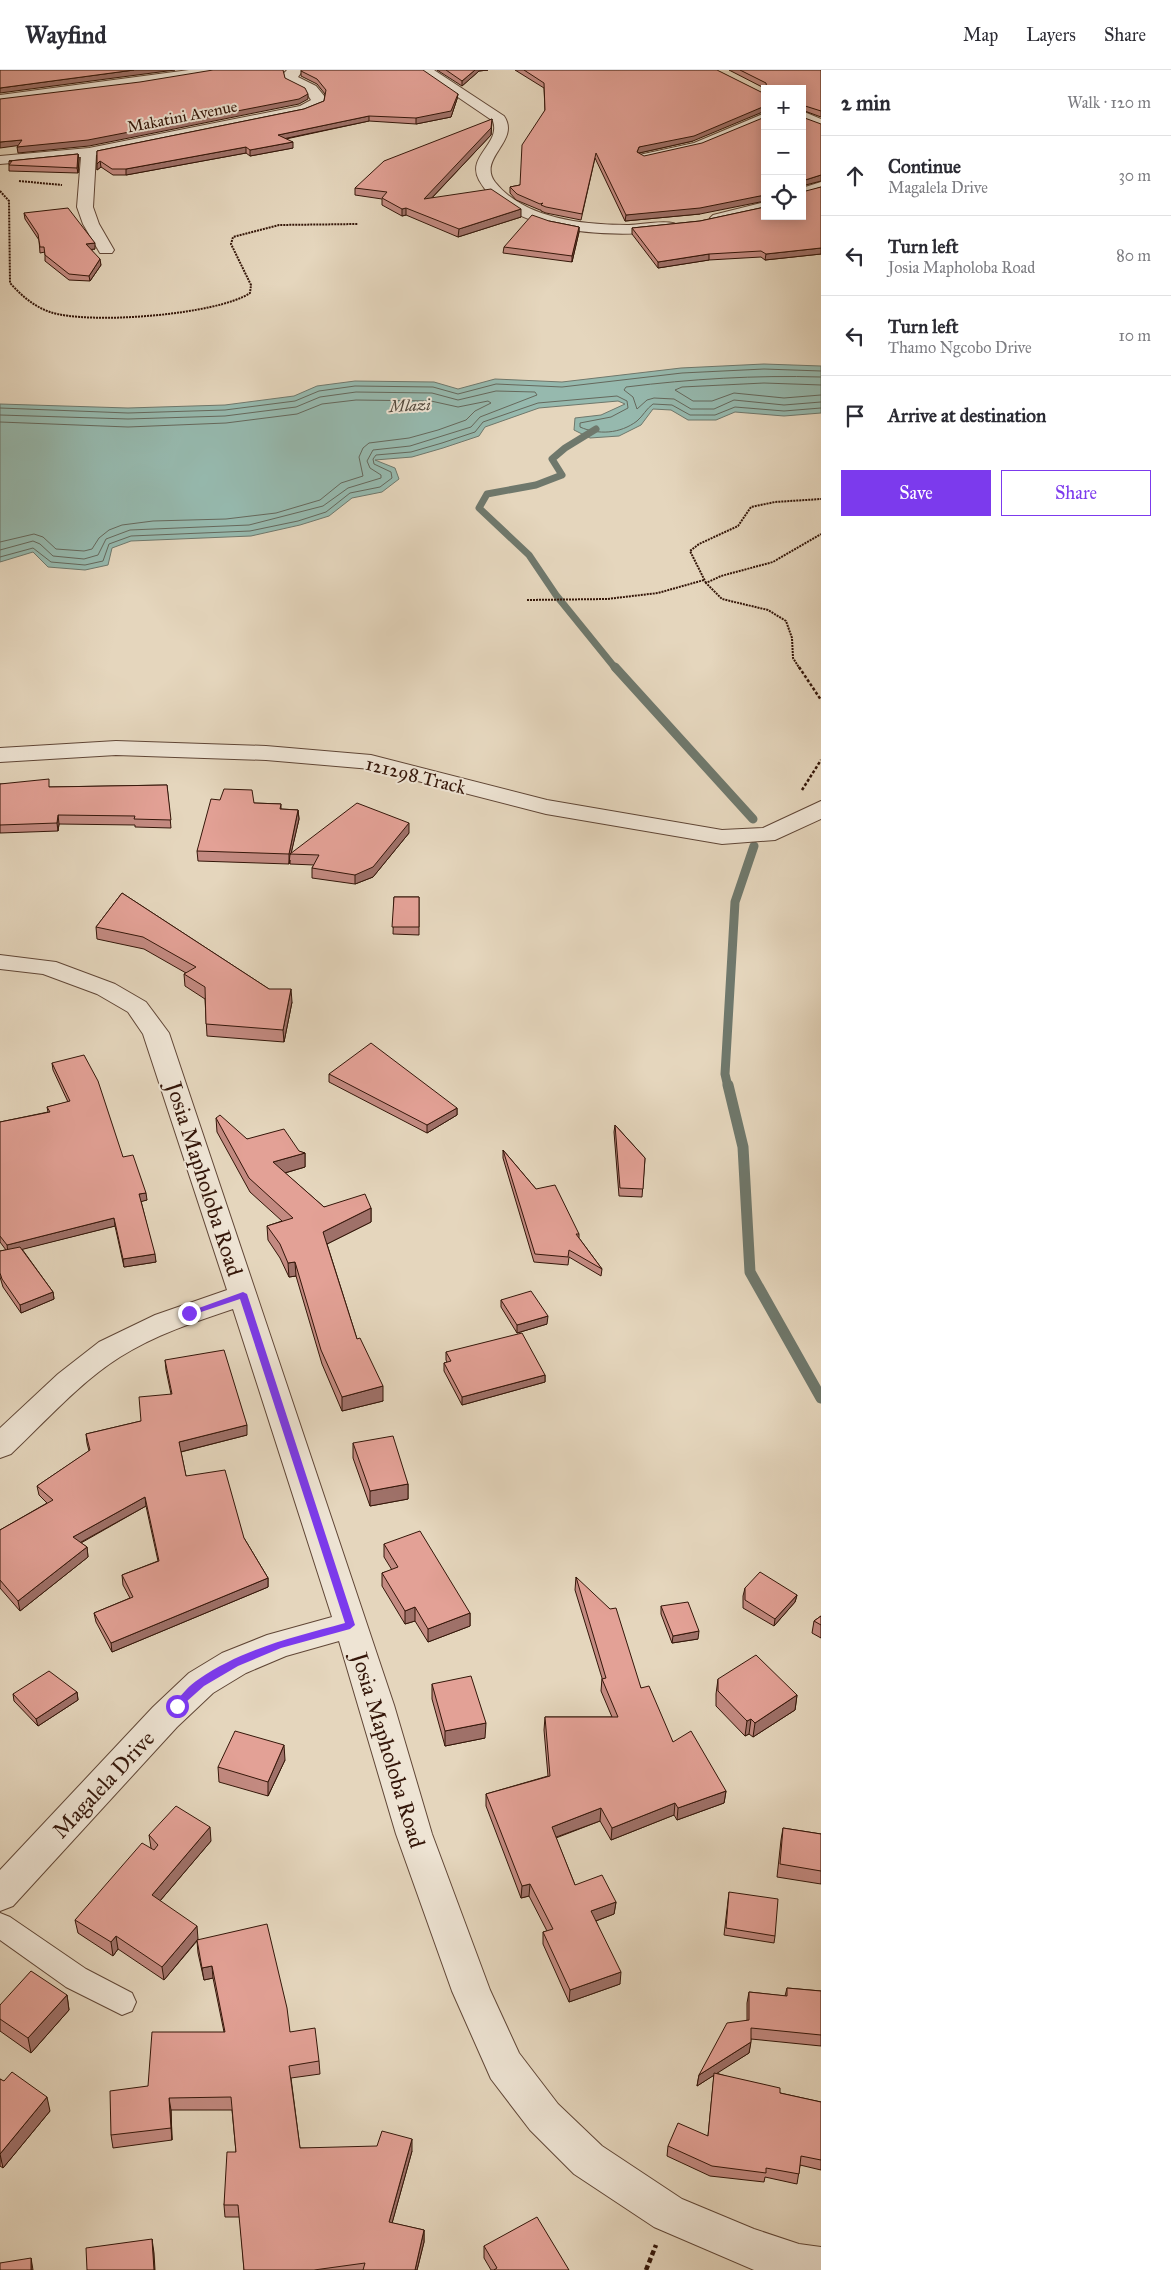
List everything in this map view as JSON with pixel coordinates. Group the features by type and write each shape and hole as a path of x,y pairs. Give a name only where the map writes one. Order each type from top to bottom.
{"street":[{"path":"0,99 140,82 214,70"},
{"name":"Makatini Avenue","path":"0,160 89,152 313,106 318,102 316,93 291,79 291,73 296,70"},
{"path":"424,70 499,118 503,125 503,133 483,167 485,178 505,199 519,208 564,224 592,228 633,228 695,222 761,207"},
{"path":"806,117 821,125"},
{"path":"89,152 85,207 91,224 106,250"},
{"path":"806,192 821,186"},
{"name":"121298 Track","path":"0,755 116,748 266,753 371,762 546,807 722,837 767,835 810,816 821,808"},
{"name":"Josia Mapholoba Road","path":"0,962 47,967 125,998 137,1007 150,1022 165,1054 377,1704 414,1834 471,1991 505,2066 544,2117 588,2160 668,2213 752,2250 798,2265 821,2268"},
{"path":"0,1446 74,1378 108,1352 172,1319 243,1294"},
{"name":"Magalela Drive","path":"0,1894 165,1717 201,1683 234,1663 279,1645 350,1625"}],"lane":[{"path":"643,157 697,145 761,118"},
{"path":"0,1925 76,1978 122,2002"}],"path":[{"path":"19,181 62,185 87,179"},
{"path":"0,191 9,201 10,283 16,294 46,311 74,317 116,318 226,304 241,299 250,293 251,285 231,244 233,237 243,233 279,227 358,224"},
{"path":"821,499 775,502 751,507 738,526 699,544 690,551 705,582 722,600 768,610 786,621 792,638 793,658 821,700"},
{"path":"527,600 607,599 658,593 705,582 773,562 821,534"}],"water":[{"name":"Mlazi","path":"764,364 821,366 821,413 784,416 735,412 716,420 688,420 671,410 653,409 641,425 619,436 590,438 574,430 575,418 601,415 625,404 618,401 539,408 485,427 479,436 443,448 412,457 375,460 395,468 399,479 382,492 352,498 329,516 300,525 251,536 131,541 112,548 108,565 85,570 48,567 33,552 0,562 0,404 128,408 225,405 294,396 317,386 355,381 434,382 458,389 495,379 562,382 681,368"}],"building":[{"path":"0,70 134,70 0,88"},
{"path":"213,70 283,70 285,78 305,88 308,94 299,99 88,140 17,147 22,140 0,142 0,99 140,82"},
{"path":"301,70 423,70 458,94 451,111 416,118 369,116 278,135 293,142 250,150 246,147 126,169 112,169 100,161 97,164 97,151 304,109 324,101 326,90 317,79"},
{"path":"446,70 475,70 462,81"},
{"path":"524,70 717,70 761,92 761,108 694,136 639,147 637,152 644,156 702,143 761,119 761,196 700,208 626,215 596,153 582,214 546,207 541,205 543,203 540,204 517,194 510,187 520,185 522,145 545,110 544,83"},
{"path":"740,70 821,70 821,111 806,106 806,85 766,85 766,83"},
{"path":"806,118 821,124 821,175 806,180"},
{"path":"492,119 491,128 424,199 491,189 521,209 459,229 406,208 402,209 382,198 387,192 355,188 384,161"},
{"path":"78,154 77,168 9,165 12,161 9,161"},
{"path":"821,187 821,248 766,254 761,251 709,254 658,262 632,228 700,221 761,208 761,220 806,220 806,191"},
{"path":"68,208 95,243 86,244 100,259 89,276 69,274 45,255 44,247 40,247 38,234 24,213"},
{"path":"532,215 549,221 579,227 572,256 504,247"},
{"path":"49,779 49,787 167,785 171,820 134,819 135,816 58,815 57,823 0,825 0,784"},
{"path":"224,789 252,790 254,803 281,804 280,809 298,810 289,854 197,851 211,799 220,800"},
{"path":"357,803 409,823 373,867 355,875 312,868 319,855 290,854"},
{"path":"122,893 269,989 291,989 283,1030 206,1024 205,987 184,974 196,967 143,937 96,927"},
{"path":"394,897 419,897 419,927 392,927"},
{"path":"371,1043 457,1108 427,1125 329,1074"},
{"path":"84,1055 98,1081 123,1157 133,1155 146,1193 139,1194 155,1254 123,1259 114,1218 7,1245 0,1236 0,1122 50,1112 47,1107 70,1101 52,1063"},
{"path":"220,1115 247,1139 284,1129 299,1151 305,1153 273,1162 324,1207 365,1194 371,1208 323,1232 357,1339 360,1338 383,1386 342,1397 321,1350 295,1262 288,1263 280,1244 267,1226 293,1218 249,1178 216,1118"},
{"path":"615,1125 645,1158 643,1189 620,1188"},
{"path":"503,1150 536,1189 555,1185 579,1234 576,1234 602,1269 569,1250 568,1257 535,1254"},
{"path":"20,1247 53,1292 20,1305 2,1279 0,1273 0,1251"},
{"path":"531,1291 548,1316 517,1325 501,1300"},
{"path":"522,1333 545,1375 462,1397 444,1363 451,1361 446,1352"},
{"path":"224,1350 247,1425 179,1442 186,1476 225,1470 244,1538 268,1578 111,1643 94,1613 133,1597 122,1575 159,1561 145,1497 73,1537 87,1547 18,1601 0,1580 0,1530 53,1500 37,1486 90,1450 86,1434 141,1421 139,1397 172,1394 165,1360"},
{"path":"393,1436 408,1484 370,1491 353,1443"},
{"path":"420,1531 470,1613 428,1629 415,1607 405,1611 382,1573 398,1567 384,1544"},
{"path":"760,1572 797,1595 775,1619 745,1600 745,1588"},
{"path":"576,1577 610,1609 616,1608 641,1688 649,1686 673,1742 691,1731 726,1791 678,1808 675,1803 612,1828 601,1808 552,1827 575,1885 602,1875 616,1902 591,1911 621,1972 570,1990 543,1932 553,1929 530,1884 522,1886 486,1794 550,1776 545,1717 618,1717 602,1679 606,1678"},
{"path":"688,1602 699,1631 673,1636 661,1606"},
{"path":"821,1616 821,1625 814,1621"},
{"path":"756,1655 797,1695 755,1723 751,1719 747,1721 718,1691 718,1679"},
{"path":"49,1671 77,1692 36,1719 13,1694"},
{"path":"471,1676 486,1723 445,1731 432,1684"},
{"path":"235,1731 284,1745 268,1782 218,1767"},
{"path":"176,1806 210,1827 152,1895 197,1926 162,1967 116,1936 111,1942 75,1920 142,1843 154,1850 158,1845 149,1835"},
{"path":"783,1828 821,1834 821,1871 780,1864"},
{"path":"729,1892 778,1899 775,1936 726,1928"},
{"path":"267,1924 287,2008 290,2032 315,2028 319,2061 289,2066 300,2148 377,2146 382,2131 412,2139 389,2222 424,2230 415,2270 363,2270 365,2263 314,2270 244,2270 238,2205 224,2205 227,2152 236,2152 231,2097 169,2098 171,2128 111,2135 110,2091 148,2086 152,2032 225,2032 212,1966 202,1968 197,1940"},
{"path":"31,1971 67,1995 28,2038 0,2019 0,2005"},
{"path":"787,1988 821,1991 821,2035 751,2028 751,2042 699,2075 727,2023 749,2020 749,1992 787,1996"},
{"path":"12,2072 47,2097 0,2154 0,2079 4,2081"},
{"path":"714,2073 780,2088 780,2093 821,2102 821,2160 801,2156 799,2174 766,2168 766,2173 712,2166 668,2146 678,2123 708,2136"},
{"path":"537,2217 569,2270 494,2270 497,2268 484,2246"},
{"path":"152,2239 154,2270 87,2270 86,2248"},
{"path":"31,2258 31,2270 0,2270 0,2263"}],"waterway":[{"path":"596,429 565,448 552,459 562,475 536,485 487,494 479,508 529,555 556,595 616,669"},
{"path":"615,667 753,819"},
{"path":"728,1087 725,1074 735,902 754,846"},
{"path":"728,1085 743,1147 750,1272 821,1398"}],"route":[{"path":"177,1706 201,1683 234,1663 279,1645 350,1625 243,1294 189,1313"}]}
